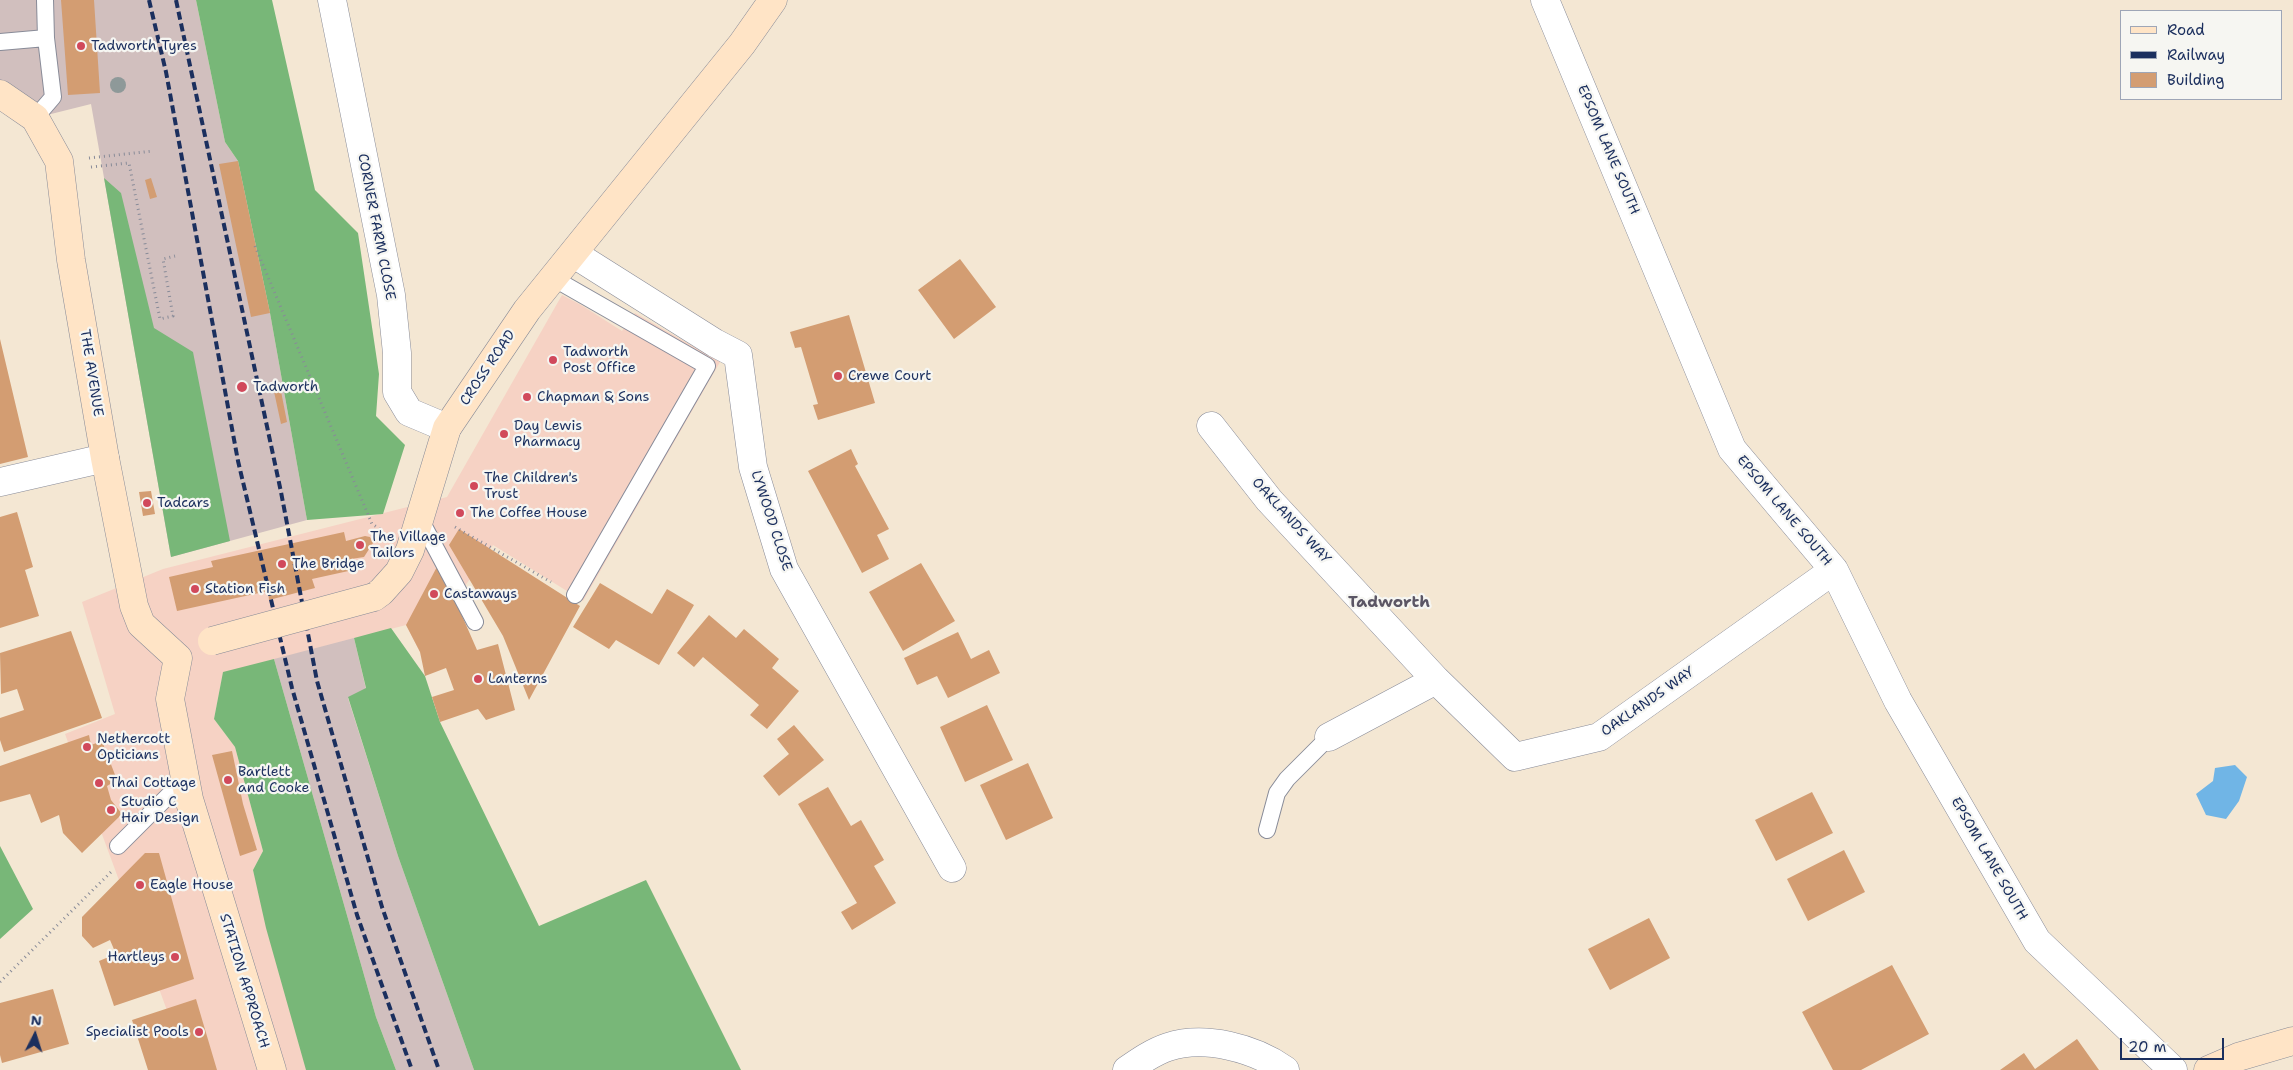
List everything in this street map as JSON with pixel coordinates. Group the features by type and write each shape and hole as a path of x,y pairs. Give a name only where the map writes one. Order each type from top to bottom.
{"main road":[{"name":"CROSS ROAD","path":"178,658 212,641 374,596 381,592 399,572 410,550 447,428 527,310 742,44 773,0"},
{"name":"THE AVENUE","path":"0,94 35,118 59,165 71,260 105,458 134,606 141,624 178,658"},
{"name":"STATION APPROACH","path":"178,658 170,699 189,800 272,1070"},
{"path":"2208,1070 2238,1057 2293,1041"}],"street":[{"name":"CORNER FARM CLOSE","path":"332,0 391,295 397,353 397,392 409,412 447,428"},
{"name":"EPSOM LANE SOUTH","path":"1545,0 1732,448 1834,570 1898,701 2037,941 2173,1070"},
{"name":"LYWOOD CLOSE","path":"574,254 706,338 738,355 753,467 784,569 952,868"},
{"name":"OAKLANDS WAY","path":"1210,426 1269,500 1436,680 1515,757 1599,737 1834,570"},
{"path":"0,482 105,458"},
{"path":"1329,737 1436,680"},
{"path":"1127,1070 1168,1047 1196,1042 1228,1046 1258,1054 1285,1070"}],"lane":[{"path":"35,118 53,97 46,38 45,0"},
{"path":"0,42 46,38"},
{"path":"553,278 707,366 575,596"},
{"path":"420,512 475,622"},
{"path":"1267,830 1277,793 1287,779 1329,737"},
{"path":"118,846 185,779"}],"path":[{"path":"59,165 153,151"},
{"path":"59,165 128,163 160,319 173,316 162,259 175,256"},
{"path":"255,246 372,524 410,550"},
{"path":"420,512 540,576"},
{"path":"0,982 119,864"}],"shaded area":[{"path":"0,0 196,0 225,142 238,161 270,313 307,520 171,557 91,104 35,118 0,94"},
{"path":"562,295 622,331 635,313 720,362 583,601 493,545 420,652 406,625 223,673 214,719 235,747 263,851 253,870 307,1070 189,1070 65,734 115,714 82,602 163,569 447,497"},
{"path":"354,638 366,689 348,698 398,856 474,1070 396,1070 376,1017 274,659"}],"green space":[{"path":"196,0 272,0 315,190 358,233 379,374 376,416 405,445 383,514 307,520 270,313 238,161 225,142"},
{"path":"104,178 121,193 154,328 193,352 230,541 171,557"},
{"path":"391,628 425,676 440,722 539,926 646,880 741,1070 474,1070 398,856 348,697 366,688 354,638"},
{"path":"274,659 376,1017 396,1070 306,1070 266,928 253,870 263,851 235,747 214,719 223,672"},
{"path":"0,846 33,909 0,939"}],"water":[{"path":"2235,765 2247,777 2239,801 2226,819 2206,815 2196,794 2213,781 2215,768"}],"building":[{"name":"Tadworth Tyres","path":"61,0 94,0 100,93 68,95"},
{"path":"238,161 270,313 251,317 219,164"},
{"path":"151,178 157,197 150,199 145,180"},
{"path":"960,259 996,307 954,339 918,290"},
{"name":"Crewe Court","path":"849,315 875,403 818,420 813,405 818,404 801,347 795,348 790,332"},
{"path":"0,339 28,457 0,464"},
{"path":"280,386 287,422 281,424 273,387"},
{"path":"851,449 858,464 855,466 889,529 877,535 889,559 862,573 808,471"},
{"name":"Tadcars","path":"151,491 155,514 143,516 139,492"},
{"path":"17,512 33,567 25,570 39,616 0,628 0,517"},
{"path":"459,529 580,606 529,700 503,636 449,545"},
{"name":"The Bridge","path":"344,532 346,541 365,536 370,537 373,543 364,557 351,559 353,570 312,579 315,588 269,600 268,591 177,611 169,577 213,567 211,561"},
{"path":"439,563 477,650 498,644 515,710 486,720 478,709 440,722 432,697 454,690 446,668 425,676 420,652 406,625"},
{"path":"921,563 955,621 903,651 869,592"},
{"path":"600,583 652,614 667,589 694,605 659,665 616,640 609,649 573,627"},
{"path":"709,615 736,638 744,629 779,659 772,668 799,691 767,729 750,715 759,705 703,657 694,667 677,653"},
{"path":"71,631 102,718 4,752 0,740 0,718 24,710 17,689 1,694 0,653"},
{"path":"958,632 971,659 989,650 1000,673 948,698 937,676 917,685 904,658"},
{"path":"987,705 1013,760 965,782 940,727"},
{"path":"794,725 824,760 779,796 763,776 789,754 777,739"},
{"path":"89,735 91,745 102,741 117,780 107,786 111,800 122,814 82,853 63,833 59,815 41,823 30,794 0,802 0,766"},
{"path":"232,751 243,804 257,850 240,856 212,755"},
{"path":"1028,763 1053,818 1006,840 980,785"},
{"path":"828,787 851,826 861,820 884,860 874,866 896,903 852,930 841,912 857,903 798,804"},
{"path":"1812,792 1833,833 1776,861 1755,820"},
{"path":"1844,850 1865,892 1808,921 1787,879"},
{"path":"145,853 159,853 194,979 114,1006 99,961 116,954 110,940 93,948 82,936 82,917"},
{"path":"1649,918 1670,958 1610,990 1588,949"},
{"path":"1892,965 1929,1034 1861,1070 1833,1070 1802,1012"},
{"path":"53,989 69,1044 2,1063 0,1055 0,1003"},
{"path":"196,999 217,1070 148,1070 132,1020"},
{"path":"2077,1039 2099,1070 2000,1070 2024,1053 2035,1069"}],"railway":[{"path":"149,0 166,72 238,461 292,688 357,915 412,1070"},
{"path":"176,0 281,492 317,681 382,907 439,1070"}],"place":[{"name":"Tadworth Tyres","path":"81,46"},
{"name":"Tadworth Post Office","path":"553,360"},
{"name":"Crewe Court","path":"838,376"},
{"name":"Tadworth","path":"242,387"},
{"name":"Chapman & Sons","path":"527,397"},
{"name":"Day Lewis Pharmacy","path":"504,434"},
{"name":"The Children's Trust","path":"474,486"},
{"name":"Tadcars","path":"147,503"},
{"name":"The Coffee House","path":"460,513"},
{"name":"The Village Tailors","path":"360,545"},
{"name":"The Bridge","path":"282,564"},
{"name":"Station Fish","path":"195,589"},
{"name":"Castaways","path":"434,594"},
{"name":"Lanterns","path":"478,679"},
{"name":"Nethercott Opticians","path":"87,747"},
{"name":"Bartlett and Cooke","path":"228,780"},
{"name":"Thai Cottage","path":"99,783"},
{"name":"Studio C Hair Design","path":"111,810"},
{"name":"Eagle House","path":"140,885"},
{"name":"Hartleys","path":"175,957"},
{"name":"Specialist Pools","path":"199,1032"}],"district":[{"name":"Tadworth","path":"1389,603"}]}
